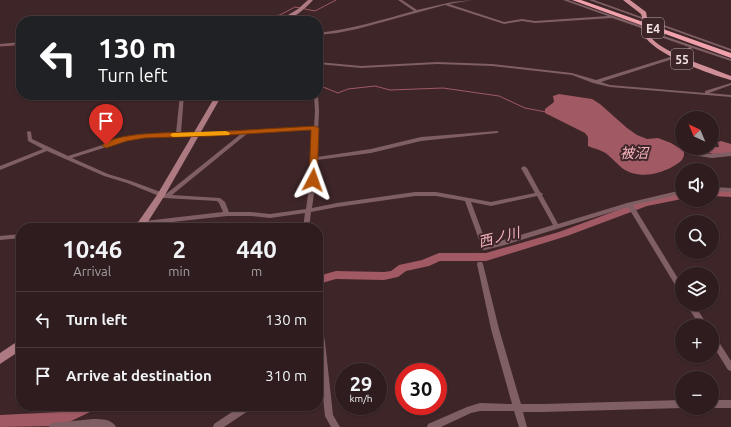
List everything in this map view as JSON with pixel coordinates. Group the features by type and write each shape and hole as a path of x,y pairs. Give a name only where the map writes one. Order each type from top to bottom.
{"highway":[{"name":"E4","path":"575,0 731,55"},
{"name":"E4","path":"581,0 731,55"}],"main road":[{"path":"290,16 300,10 311,0"},
{"name":"55","path":"626,0 643,12 649,39 676,56 731,78"},
{"path":"143,223 164,196 195,134 216,100"},
{"path":"0,359 16,348"}],"street":[{"path":"400,0 417,11"},
{"path":"323,34 340,32 445,4 472,0"},
{"path":"565,0 612,17 731,50"},
{"path":"591,0 692,46 731,60"},
{"path":"445,4 504,23 522,20 534,22 612,17"},
{"path":"0,45 16,43"},
{"path":"595,82 676,56 684,53 692,46"},
{"path":"323,63 361,67 437,63 492,65 565,73 610,86 731,96"},
{"path":"706,94 731,84"},
{"path":"178,135 182,100"},
{"path":"307,223 313,180 316,100"},
{"path":"67,158 132,137 315,128"},
{"path":"164,196 248,131"},
{"path":"29,132 32,142 106,175 129,182 164,196 216,199 222,202 227,214"},
{"path":"314,159 371,151 421,139 498,132"},
{"path":"0,168 47,149"},
{"path":"702,155 712,156 731,154"},
{"path":"524,168 540,194 557,227"},
{"path":"719,189 731,190"},
{"path":"468,201 485,248 629,204 675,193"},
{"path":"162,223 227,214 270,216 415,194 436,194 468,201 496,203 540,194"},
{"path":"629,204 675,280"},
{"path":"0,238 16,236"},
{"path":"480,264 495,328 523,427"},
{"path":"719,349 731,368"},
{"path":"323,367 329,416 336,427"},
{"path":"432,427 480,407 518,408 675,404"},
{"path":"719,404 731,404"},
{"path":"217,427 241,411"},
{"path":"53,427 105,422 112,427"}],"water":[{"name":"被沼","path":"559,94 592,99 637,135 647,139 658,138 671,143 675,145 675,155 684,155 684,157 679,163 675,163 675,165 666,170 647,175 634,174 622,168 606,153 588,146 588,137 585,133 545,113 545,109 554,102 553,96"},
{"path":"719,142 731,144 731,153 719,154"}],"waterway":[{"path":"274,16 280,15 295,7 315,11 336,0"},
{"path":"0,46 14,45"},
{"path":"323,87 338,93 348,89 375,86 390,90 443,88 499,96 525,108 546,112"},
{"name":"西ノ川","path":"719,193 731,194"},
{"name":"西ノ川","path":"323,279 336,275 384,276 394,274 403,268 425,263 439,257 486,257 563,234 645,203 675,197"},
{"name":"西ノ川","path":"0,422 61,419 77,411"}],"slow traffic":[{"path":"173,135 226,133"}],"route":[{"path":"106,145 132,137 315,128 313,180"}]}
